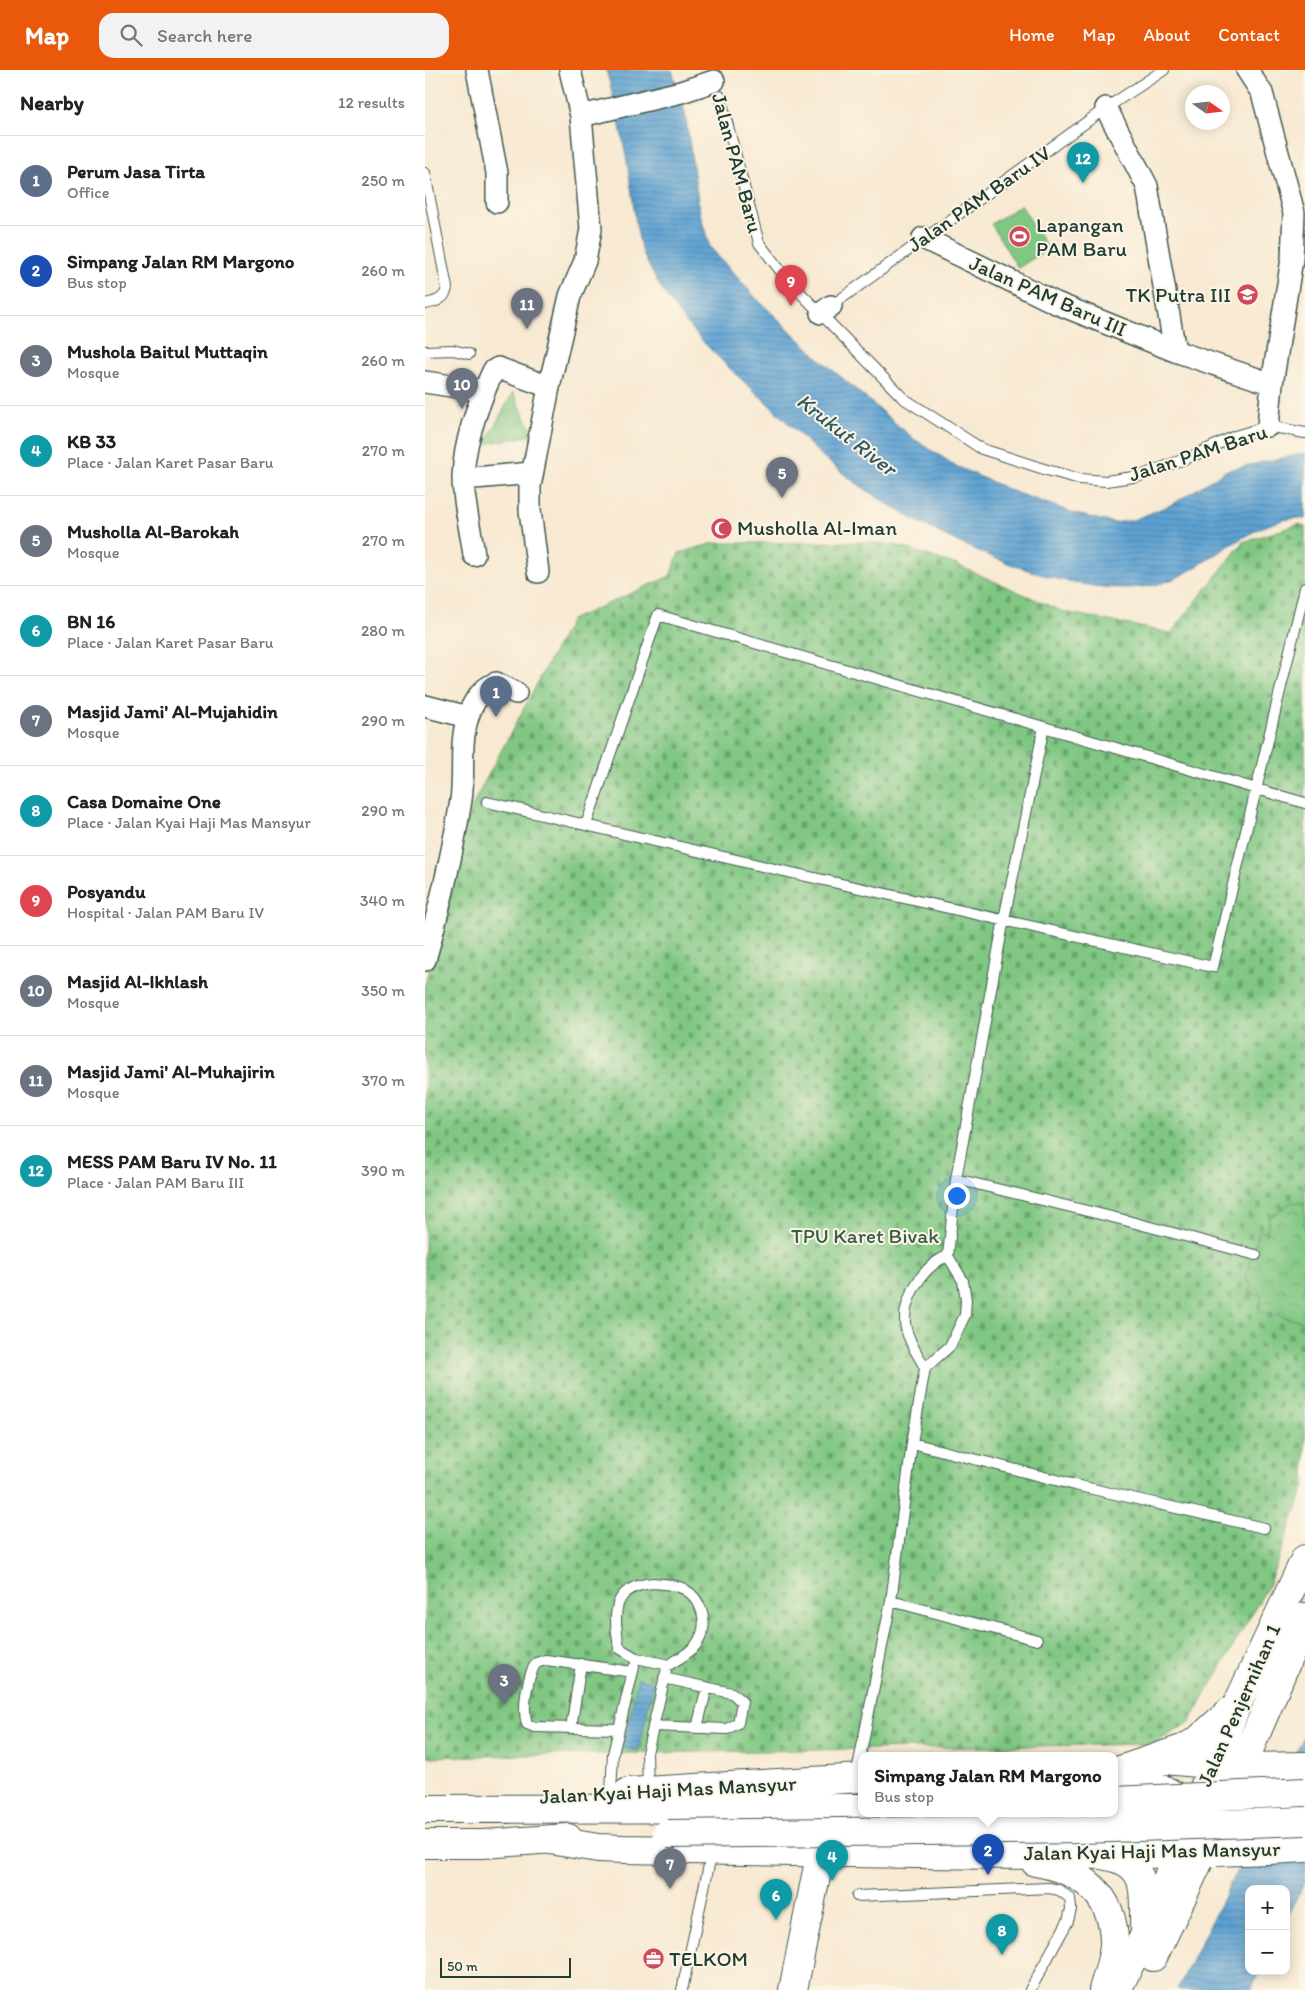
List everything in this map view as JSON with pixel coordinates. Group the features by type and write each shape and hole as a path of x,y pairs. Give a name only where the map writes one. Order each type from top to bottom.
{"main road":[{"name":"Jalan Penjernihan 1","path":"1193,1813 1237,1704 1305,1559"},
{"name":"Jalan Penjernihan 1","path":"1206,1849 1242,1785 1305,1618"},
{"path":"1118,1772 1172,1754 1198,1740 1237,1704"},
{"path":"1154,1759 1212,1764 1305,1826"},
{"path":"1242,1785 1293,1767"},
{"name":"Jalan Kyai Haji Mas Mansyur","path":"1118,1775 1154,1783 1165,1788 1193,1813 1206,1849"},
{"name":"Jalan Kyai Haji Mas Mansyur","path":"425,1844 550,1840 605,1833 660,1812 858,1779"},
{"path":"1118,1802 1305,1792"},
{"name":"Jalan Kyai Haji Mas Mansyur","path":"475,1809 524,1799 611,1793 660,1812 858,1808"},
{"name":"Jalan Kyai Haji Mas Mansyur","path":"425,1809 660,1812 1083,1829 1305,1820"},
{"path":"1095,1854 1113,1836 1119,1823 1118,1810"},
{"name":"Jalan Kyai Haji Mas Mansyur","path":"550,1840 598,1848 990,1854 1095,1854 1206,1849 1305,1848"},
{"path":"1117,1990 1145,1934 1206,1849"},
{"path":"1137,1990 1206,1849"},
{"path":"793,1990 821,1851"},
{"path":"990,1854 1043,1863 1075,1875 1093,1887 1105,1902 1112,1920 1114,1947 1103,1990"},
{"path":"1095,1854 1123,1860 1139,1873 1144,1896 1145,1934"}],"street":[{"path":"477,70 497,172 497,202"},
{"path":"538,572 530,510 532,473 570,296 589,246 591,229 581,116 570,70"},
{"path":"1247,70 1262,93 1294,213 1292,259 1272,384 1268,426"},
{"path":"581,116 715,82"},
{"path":"1107,108 1147,186 1175,351"},
{"name":"Jalan PAM Baru III","path":"923,238 1056,303 1175,351 1272,384"},
{"path":"475,555 463,479 473,422 483,391 493,371 499,368 549,387"},
{"path":"425,382 483,391"},
{"path":"463,479 532,473"},
{"path":"425,960 461,800 468,717 479,696 489,686 496,683 515,693"},
{"path":"425,706 468,717"}],"lane":[{"name":"Jalan PAM Baru IV","path":"826,310 923,238 1164,70"},
{"name":"Jalan PAM Baru","path":"715,82 759,243 786,278 826,310 903,398 942,426 982,449 1055,472 1080,478 1106,481 1140,476 1195,455 1235,436 1268,426 1305,433"},
{"path":"425,173 447,288 446,294 441,298 425,304"},
{"path":"425,351 453,350 469,354"},
{"path":"487,802 1213,967 1305,588"},
{"path":"586,825 658,615 1305,803"},
{"path":"864,1752 891,1601 912,1444 925,1368 950,1346 965,1315 966,1300 963,1281 947,1256 956,1180 1004,919 1045,727"},
{"path":"956,1180 1124,1220 1255,1255"},
{"path":"925,1368 911,1344 905,1327 909,1305 914,1287 924,1273 935,1261 947,1256"},
{"path":"912,1444 1075,1485 1265,1528"},
{"path":"660,1812 647,1753 653,1726 664,1678 669,1665 692,1650 699,1640 704,1617 700,1605 693,1595 683,1588 667,1584 641,1584 624,1593 618,1602 615,1615 619,1648 636,1658 669,1665"},
{"path":"891,1601 1037,1640"},
{"path":"611,1793 613,1754 636,1658"},
{"path":"619,1729 534,1727 527,1724 524,1716 531,1671 537,1663 546,1660 633,1672"},
{"path":"571,1728 581,1664"},
{"path":"653,1726 727,1729 737,1723 742,1702 738,1696 664,1678"},
{"path":"697,1728 707,1687"},
{"path":"682,1990 712,1850"},
{"path":"857,1896 1049,1888 1059,1890 1070,1898 1071,1909 1068,1921 1030,1990"}],"green space":[{"name":"Lapangan PAM Baru","path":"1021,205 1048,249 1018,268 991,224"},
{"path":"513,392 534,435 485,444"},
{"name":"TPU Karet Bivak","path":"1300,524 1305,527 1305,1486 1269,1584 1190,1722 1154,1744 425,1757 425,985 460,837 476,798 571,620 670,576 679,553 714,543 863,542 896,545 957,565 1064,612 1171,633 1243,542"},
{"path":"1292,1202 1305,1204 1305,1322 1259,1311 1262,1296 1250,1293 1251,1286 1246,1279 1259,1231 1266,1233 1270,1217"}],"water":[{"name":"Krukut River","path":"606,70 672,70 685,112 700,214 710,247 755,297 820,359 914,439 956,466 1017,493 1077,514 1114,523 1133,520 1173,504 1227,470 1305,453 1305,519 1290,519 1256,530 1190,571 1169,581 1136,588 1122,588 1088,585 1052,578 1015,566 939,533 872,494 823,457 714,354 685,321 659,284 644,255 638,236 629,172"},
{"path":"638,1678 654,1682 638,1751 623,1748"},
{"path":"1305,1734 1305,1881 1290,1911 1290,1885 1245,1885 1245,1975 1258,1975 1251,1990 1177,1990"}],"place":[{"name":"MESS PAM Baru IV No. 11","path":"1083,183"},
{"name":"Lapangan PAM Baru","path":"1020,237"},
{"name":"TK Putra III","path":"1247,295"},
{"name":"Posyandu","path":"791,306"},
{"name":"Masjid Jami' Al-Muhajirin","path":"527,329"},
{"name":"Masjid Al-Ikhlash","path":"462,409"},
{"name":"Musholla Al-Barokah","path":"782,498"},
{"name":"Musholla Al-Iman","path":"721,528"},
{"name":"Perum Jasa Tirta","path":"496,717"},
{"name":"Mushola Baitul Muttaqin","path":"504,1705"},
{"name":"Simpang Jalan RM Margono","path":"988,1875"},
{"name":"KB 33","path":"832,1881"},
{"name":"Masjid Jami' Al-Mujahidin","path":"670,1889"},
{"name":"BN 16","path":"776,1920"},
{"name":"Casa Domaine One","path":"1002,1955"},
{"name":"TELKOM","path":"653,1959"}]}
